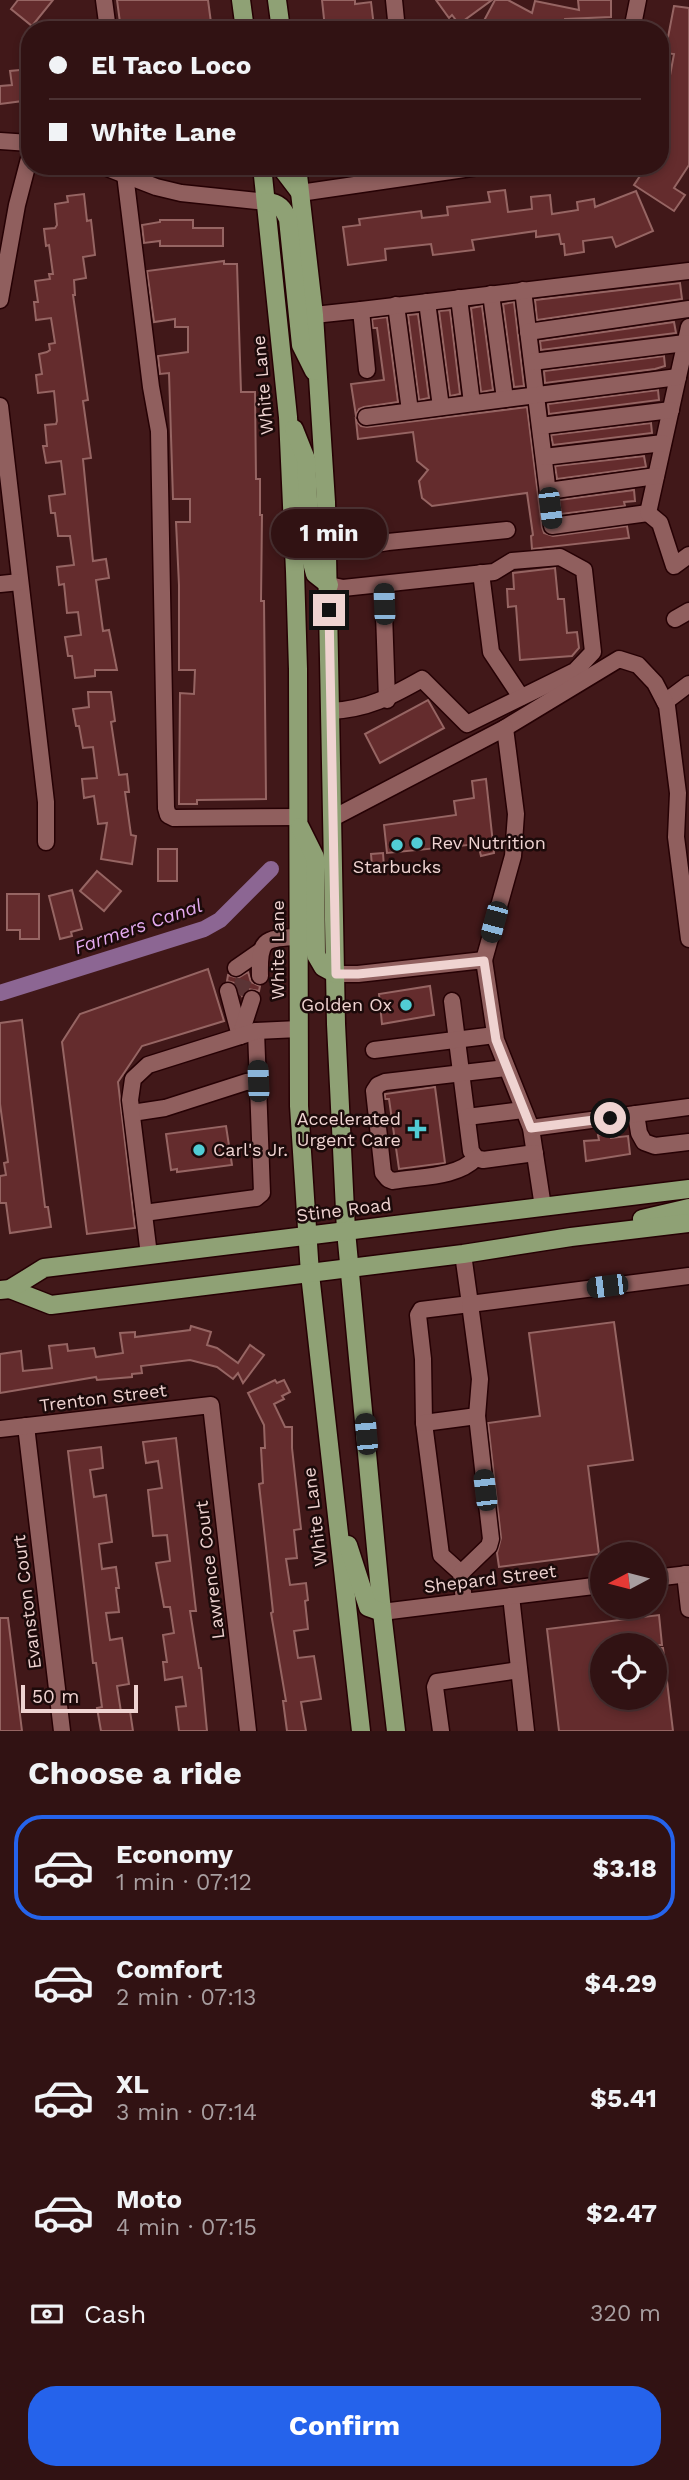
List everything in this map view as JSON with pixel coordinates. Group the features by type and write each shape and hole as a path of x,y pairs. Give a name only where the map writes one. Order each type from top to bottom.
{"main road":[{"path":"241,0 244,21"},
{"path":"277,0 280,21"},
{"name":"White Lane","path":"263,175 288,417 296,596 299,1106 307,1236 361,1731"},
{"path":"287,175 300,193"},
{"path":"298,175 314,315 328,552 338,1085 346,1231 396,1731"},
{"path":"267,202 276,203 284,209 288,219 301,345 318,380"},
{"path":"288,417 306,459 311,559 315,574 329,585"},
{"path":"298,820 315,857 316,954 323,967 336,974"},
{"name":"Stine Road","path":"5,1289 44,1268 689,1189"},
{"name":"Stine Road","path":"5,1289 51,1304 463,1254 688,1220"},
{"path":"334,1499 364,1598 368,1607 382,1612"}],"street":[{"path":"104,0 107,21"},
{"path":"394,0 396,21"},
{"path":"634,21 638,0"},
{"path":"0,141 21,142"},
{"path":"0,300 10,239 25,175"},
{"path":"125,175 151,387 159,431 166,808 168,815 174,818 298,820"},
{"path":"133,175 156,187 181,193 267,202"},
{"path":"300,193 393,175"},
{"path":"314,315 689,271"},
{"path":"523,290 552,526 648,513 660,523 674,566 689,555"},
{"path":"491,294 505,399"},
{"path":"459,298 472,403"},
{"path":"427,302 440,407"},
{"path":"396,305 410,411"},
{"path":"528,332 689,309"},
{"path":"361,310 368,370"},
{"path":"532,362 687,335 648,513"},
{"path":"366,416 678,377"},
{"path":"0,406 46,802 46,842"},
{"path":"540,426 671,410"},
{"path":"544,457 663,443"},
{"path":"548,491 656,476"},
{"path":"328,552 388,542 507,530"},
{"path":"329,585 343,588 494,572 513,561 560,557 584,570 593,652 575,671 467,724 422,679 387,700 348,710 331,711"},
{"path":"481,573 491,652 521,698"},
{"path":"0,584 20,582"},
{"path":"383,584 387,700"},
{"path":"333,818 505,728 619,659 638,665 655,683 665,702 678,793 677,837 689,939"},
{"path":"665,702 689,684"},
{"path":"505,728 516,814 513,856 484,961 495,1035 531,1128 543,1207"},
{"path":"260,952 247,972 268,940 275,937 298,937"},
{"path":"336,974 484,961"},
{"path":"144,1213 256,1198 262,1193 258,1081 240,995 248,1033"},
{"path":"452,1001 471,1150 477,1158 483,1160 535,1153"},
{"path":"149,1255 130,1100 133,1079 148,1065 248,1033 299,1029"},
{"path":"374,1051 495,1035"},
{"path":"477,1158 469,1166 458,1170 393,1181 388,1179 383,1173 374,1091 378,1085 506,1068"},
{"path":"132,1113 165,1108 246,1082 258,1081"},
{"path":"531,1128 689,1107"},
{"path":"467,1117 523,1110"},
{"path":"636,1114 639,1133 644,1142 655,1146 689,1142"},
{"path":"461,1573 491,1543 477,1416 480,1379 463,1254"},
{"path":"464,1601 461,1573 441,1555 424,1423 423,1359 418,1312 689,1276"},
{"name":"Trenton Street","path":"0,1429 211,1405"},
{"name":"Lawrence Court","path":"211,1405 248,1731"},
{"path":"424,1423 477,1416"},
{"name":"Evanston Court","path":"26,1426 62,1731"},
{"path":"667,1576 687,1574 689,1609"},
{"name":"Shepard Street","path":"382,1612 590,1586"},
{"path":"511,1596 526,1731"},
{"path":"441,1731 435,1687 438,1682 519,1670"}],"building":[{"path":"18,0 53,0 36,21 26,21 11,9"},
{"path":"117,0 208,0 211,21 120,21"},
{"path":"322,0 355,0 355,4 371,2 373,21 324,21"},
{"path":"436,0 492,0 463,21 457,21 452,15 449,18"},
{"path":"495,0 508,0 532,13 535,1 579,10 578,0 611,0 611,17 565,21 484,21"},
{"path":"674,6 689,8 689,165 674,188 685,195 674,211 634,185 641,175 669,175 669,81 674,54 669,53 669,32"},
{"path":"21,70 21,101 0,104 0,86 12,85 10,71"},
{"path":"505,190 508,212 532,209 531,197 550,195 552,214 578,210 577,202 594,199 595,207 636,191 653,231 616,247 612,237 583,241 584,252 565,255 559,234 536,237 536,231 472,240 474,250 433,255 431,244 385,249 386,260 348,265 343,227 360,225 359,219 421,211 422,218 448,215 447,207 490,202 488,192"},
{"path":"84,194 87,221 91,220 95,255 83,257 86,278 74,280 73,295 88,400 83,401 91,458 83,459 93,561 106,559 109,578 96,580 103,631 109,630 117,670 95,670 95,676 75,678 72,656 68,656 65,637 81,635 78,612 67,613 64,584 59,585 57,567 74,565 70,536 58,536 55,513 51,513 49,496 65,494 61,461 46,463 43,446 47,446 45,425 56,424 57,421 54,391 38,393 36,375 42,374 39,354 50,350 49,344 55,343 51,318 36,320 34,302 38,302 35,281 50,279 49,274 53,274 44,229 55,228 57,225 55,204 68,202 67,196"},
{"path":"160,220 193,220 193,228 223,228 223,246 160,246 160,241 144,243 142,225"},
{"path":"224,261 224,264 237,264 241,392 255,392 256,479 260,479 262,515 261,601 264,601 266,799 197,800 197,804 179,804 180,693 194,694 195,670 179,670 176,522 190,522 190,499 173,499 169,373 160,374 158,356 188,352 188,327 175,327 175,319 154,322 147,271"},
{"path":"680,283 682,299 537,320 535,300"},
{"path":"514,302 524,386 514,387 503,304"},
{"path":"482,306 493,390 481,392 471,308"},
{"path":"450,310 460,394 450,396 439,311"},
{"path":"418,314 429,398 419,400 408,315"},
{"path":"387,317 398,402 364,407 359,409 356,416 351,384 384,380 377,328 373,328 372,319"},
{"path":"674,322 676,333 541,350 540,341"},
{"path":"664,356 665,366 655,369 545,383 544,371"},
{"path":"658,390 659,400 549,414 548,404"},
{"path":"527,407 544,533 553,536 627,526 629,538 532,549 533,535 527,493 432,506 422,498 419,481 428,470 417,461 413,432 358,439 356,420 361,426 367,427"},
{"path":"651,423 652,433 553,445 551,435"},
{"path":"644,456 646,467 557,479 555,466"},
{"path":"634,490 635,501 624,502 625,506 561,514 559,500"},
{"path":"555,568 558,599 564,599 567,633 577,632 579,648 572,656 520,660 516,606 508,607 507,589 514,589 513,573"},
{"path":"88,692 111,692 115,721 111,722 119,775 127,774 129,792 125,792 131,835 136,836 132,864 101,859 107,823 98,824 94,796 84,798 82,779 97,778 93,747 83,748 73,709 89,707"},
{"path":"428,700 444,728 380,763 365,734"},
{"path":"486,779 494,853 481,856 478,844 387,853 384,825 456,815 454,801 474,798 472,781"},
{"path":"158,849 177,849 177,881 158,881"},
{"path":"383,853 384,867 372,867 371,854"},
{"path":"97,871 121,891 104,911 80,891"},
{"path":"72,890 82,929 71,932 72,936 60,939 49,896"},
{"path":"7,894 39,894 39,939 20,939 20,930 7,930"},
{"path":"208,969 224,1021 142,1046 118,1082 135,1228 87,1234 62,1042 80,1014"},
{"path":"248,972 251,982 260,986 259,991 249,989 242,996 235,983 227,981 228,975 238,978"},
{"name":"Golden Ox","path":"430,986 434,1015 382,1024 379,994"},
{"path":"22,1020 45,1207 48,1207 51,1227 10,1233 6,1203 0,1203 0,1176 6,1175 4,1163 8,1162 0,1104 0,1023"},
{"name":"Accelerated Urgent Care","path":"435,1087 445,1163 399,1169 389,1099 385,1099 385,1094"},
{"name":"Carl's Jr.","path":"226,1126 232,1165 177,1172 177,1169 171,1170 166,1134"},
{"path":"610,1133 611,1138 628,1136 630,1154 586,1161 584,1141 599,1140 598,1135"},
{"path":"614,1322 633,1460 588,1466 598,1542 590,1542 590,1555 499,1567 497,1553 501,1538 488,1423 540,1416 529,1333"},
{"path":"191,1326 211,1332 207,1345 217,1348 238,1363 250,1345 264,1355 243,1383 238,1373 233,1379 217,1367 190,1360 141,1366 142,1373 132,1374 132,1377 97,1380 96,1377 0,1393 0,1354 21,1351 23,1371 52,1368 49,1346 67,1344 68,1351 94,1348 96,1357 123,1353 120,1333 135,1332 135,1337 190,1330"},
{"path":"275,1380 277,1383 284,1380 290,1392 274,1404 285,1427 292,1427 301,1529 294,1530 297,1558 286,1559 290,1585 306,1583 308,1600 305,1601 308,1629 294,1631 298,1658 314,1656 321,1699 301,1702 306,1731 287,1731 283,1701 286,1701 271,1613 259,1484 263,1483 261,1448 265,1448 264,1425 248,1393"},
{"path":"176,1438 196,1611 190,1611 201,1668 207,1731 179,1731 176,1707 186,1706 182,1677 165,1680 163,1662 167,1662 163,1635 174,1633 170,1607 164,1607 156,1563 170,1561 167,1535 153,1536 148,1490 162,1488 158,1461 146,1463 143,1442"},
{"path":"101,1447 103,1468 90,1470 94,1497 106,1495 112,1542 99,1544 102,1569 116,1567 119,1588 116,1588 119,1612 106,1613 110,1640 122,1638 129,1684 117,1686 121,1712 130,1711 133,1731 101,1731 97,1708 102,1707 96,1663 93,1663 68,1451"},
{"path":"0,1618 8,1618 22,1731 0,1731"},
{"path":"627,1619 659,1619 661,1633 590,1633 590,1710 667,1710 667,1681 673,1731 559,1731 547,1629"}],"waterway":[{"name":"Farmers Canal","path":"0,993 204,929 220,920 271,869"}],"tunnel":[{"path":"239,995 246,972"}],"place":[{"name":"Rev Nutrition","path":"417,843"},
{"name":"Starbucks","path":"397,845"},
{"name":"Golden Ox","path":"406,1005"},
{"name":"Accelerated Urgent Care","path":"417,1129"},
{"name":"Carl's Jr.","path":"199,1150"}],"route":[{"path":"329,610 336,974 484,961 496,1040 531,1128 610,1118"}]}
